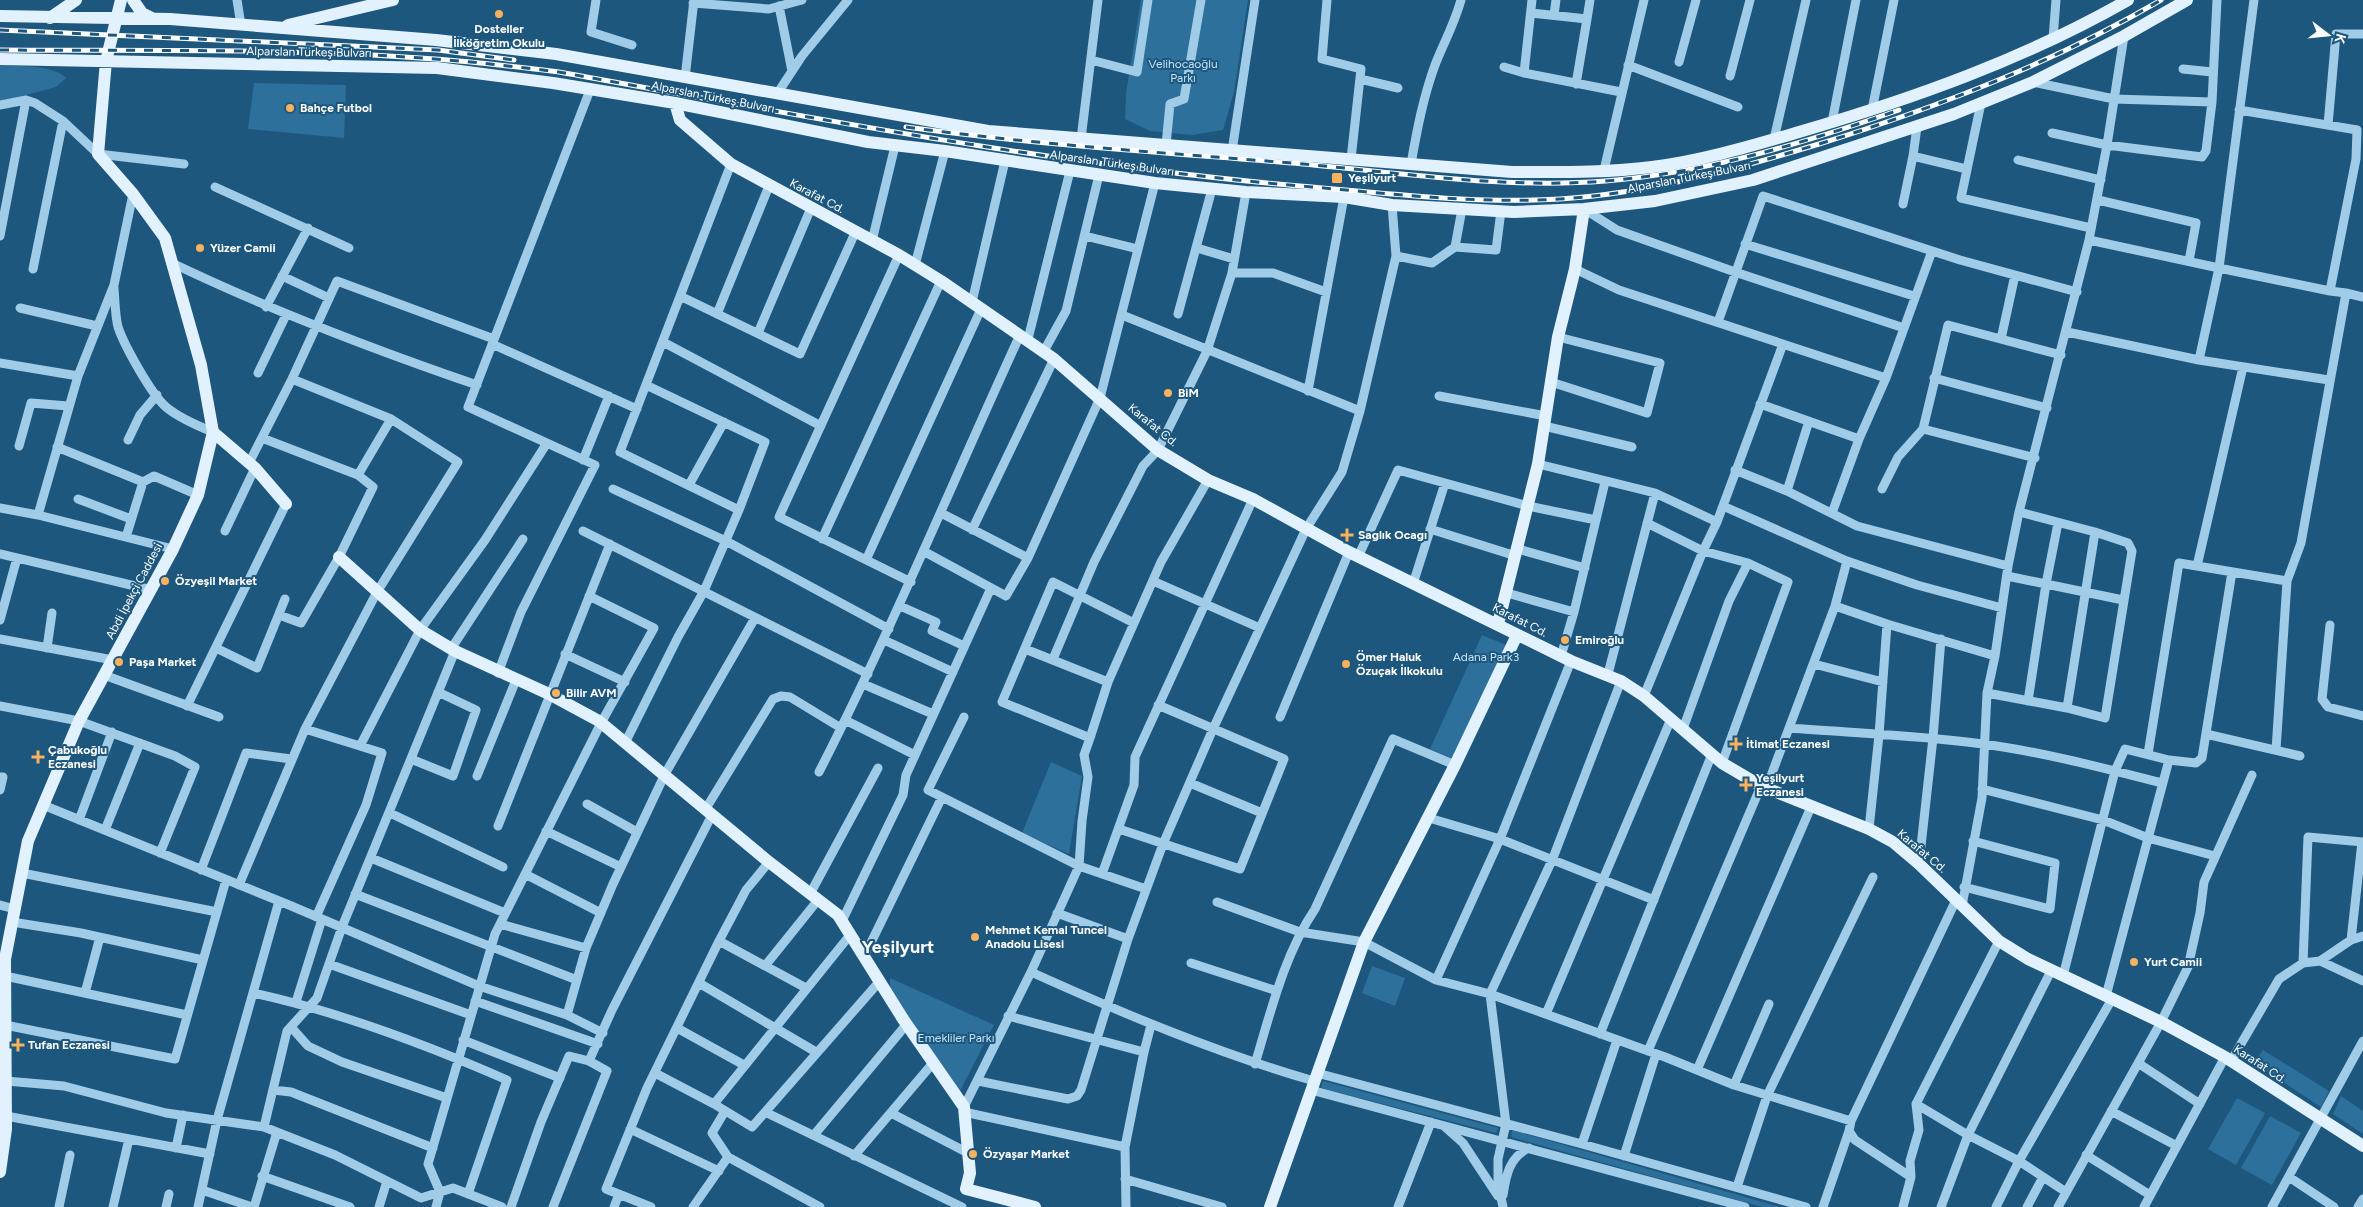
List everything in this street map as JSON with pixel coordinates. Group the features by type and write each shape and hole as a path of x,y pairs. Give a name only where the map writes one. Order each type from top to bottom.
{"main road":[{"path":"98,154 106,61 121,0"},
{"path":"134,0 142,13 152,18"},
{"path":"277,27 393,0"},
{"name":"Alparslan Türkeş Bulvarı","path":"0,16 152,18 436,40 556,54 988,131 1512,172 1653,167 1745,148 1872,110 1941,86 2053,39 2128,0"},
{"name":"Alparslan Türkeş Bulvarı","path":"0,59 437,68 553,83 675,103 895,146 945,151 1155,183 1246,192 1344,197 1392,205 1501,211 1584,209 1655,201 1759,178 1917,127 2032,82 2124,36 2188,0"},
{"path":"50,18 69,2"},
{"name":"Karafat Cd.","path":"675,103 680,120 731,164 855,233 899,255 977,305 1049,355 1158,450 1208,480 1253,499 1353,555 1498,624 1566,659 1608,674 1621,681 1644,696 1717,758 1763,787 1869,829 1893,842 1919,864 1999,941 2057,973 2161,1022 2228,1059 2363,1146"},
{"name":"Abdi İpekçi Caddesi","path":"0,1172 6,1116 3,970 28,841 78,721 152,590 198,495 213,432 201,365 165,238 133,194 98,154"},
{"path":"1498,624 1538,464 1558,337 1575,268 1584,209"},
{"path":"213,432 252,466 286,504"},
{"path":"339,557 420,630 453,650 498,673 549,694 601,723 665,774 769,862 838,915 906,1024 964,1109 970,1173 966,1189 1035,1207"},
{"path":"1270,1207 1364,942 1455,766 1517,635"}],"street":[{"path":"237,0 241,25"},
{"path":"596,0 591,32 632,45"},
{"path":"685,78 693,2 769,8 802,0"},
{"path":"777,94 792,71 848,0"},
{"path":"1081,139 1098,0"},
{"path":"1091,60 1137,72 1148,0"},
{"path":"1166,146 1170,104 1184,99 1201,0"},
{"path":"1232,151 1255,0"},
{"path":"1327,0 1322,59 1362,70 1351,159"},
{"path":"1411,164 1420,109 1436,63 1453,27 1461,0"},
{"path":"1524,73 1532,0"},
{"path":"1554,15 1556,0"},
{"path":"1576,84 1590,0"},
{"path":"1604,170 1644,0"},
{"path":"1679,62 1696,0"},
{"path":"1730,76 1750,0"},
{"path":"1774,139 1806,0"},
{"path":"1832,122 1856,0"},
{"path":"1872,110 1894,0"},
{"path":"2053,39 2056,0"},
{"path":"2052,133 2107,145 2202,157 2206,151 2212,102 2217,0"},
{"path":"2199,360 2219,268 2254,0"},
{"path":"780,6 792,71"},
{"path":"1531,13 1586,19"},
{"path":"2328,125 2336,34 2363,36 2363,34"},
{"path":"1823,1207 1849,1130 1850,1121 1959,903 1964,886 1982,789 1986,693 1995,656 2008,566 2019,512 2035,458 2090,240 2124,36"},
{"path":"1628,65 1738,107"},
{"path":"1504,67 1524,73 1621,92"},
{"path":"2183,69 2212,72"},
{"path":"1360,79 1398,88"},
{"path":"2032,82 2114,99 2212,102"},
{"path":"498,673 521,612 595,465 468,407 590,90"},
{"path":"0,105 26,100 0,236"},
{"name":"Abdi İpekçi Caddesi","path":"26,100 63,120 98,154"},
{"path":"1981,103 1961,198 2092,228"},
{"path":"2240,110 2357,130 2359,162 2330,291"},
{"path":"33,269 63,120"},
{"path":"1903,204 1917,127"},
{"path":"872,241 895,146"},
{"path":"915,265 945,151"},
{"path":"98,154 184,164"},
{"path":"1913,156 1967,169"},
{"path":"2018,160 2101,180"},
{"path":"866,560 977,305 1005,161"},
{"path":"731,164 620,452 739,510"},
{"path":"819,772 868,674 1024,337 1070,171"},
{"path":"972,530 1049,355 1066,311 1099,175"},
{"path":"1718,322 1763,196 1759,178"},
{"path":"925,552 1006,596 1028,558 1100,398 1155,183"},
{"path":"717,314 769,186"},
{"path":"215,187 349,248"},
{"path":"1178,314 1212,189"},
{"path":"1053,659 1080,595 1142,466 1158,450 1207,350 1232,273 1246,192"},
{"path":"38,515 68,406 97,326 114,286 133,194"},
{"path":"1763,196 1932,251 2077,292"},
{"path":"1308,391 1344,197"},
{"path":"2098,200 2196,223 2189,261"},
{"path":"978,1081 1068,1100 1076,1096 1081,1090 1128,939 1163,844 1213,729 1306,529 1342,472 1360,410 1396,256 1392,205"},
{"path":"758,334 812,208"},
{"path":"1455,247 1462,209"},
{"path":"1584,209 1617,230 1735,272 1904,328"},
{"path":"1396,256 1432,263 1455,247 1496,250 1501,211"},
{"path":"266,307 308,228"},
{"path":"680,296 800,354 855,233"},
{"path":"1085,236 1138,248"},
{"path":"2090,240 2363,297"},
{"path":"1745,244 1914,296"},
{"path":"1197,248 1234,259"},
{"path":"1832,513 1859,439 1886,378 1914,296 1932,251"},
{"path":"899,255 779,518 911,582"},
{"path":"172,263 266,307 315,327 476,385"},
{"path":"1575,268 1619,290 1886,378"},
{"path":"1232,273 1273,273 1326,292"},
{"path":"2001,339 2015,275"},
{"path":"282,276 329,298"},
{"path":"226,531 262,438 292,379 337,281 493,341 637,409"},
{"path":"822,539 941,281"},
{"path":"114,286 118,327 134,360 157,395 165,406 196,425 213,432"},
{"path":"2276,750 2287,581 2301,544 2346,293"},
{"path":"20,308 97,326"},
{"path":"258,373 286,315"},
{"path":"1122,315 1308,391 1360,410"},
{"path":"1882,489 1898,457 1923,429 1948,325 2061,355"},
{"path":"2067,332 2199,360 2329,380"},
{"path":"1551,382 1647,413 1660,363 1558,337"},
{"path":"663,342 821,426"},
{"path":"1644,696 1702,550 1717,522 1783,344"},
{"path":"0,364 78,376"},
{"path":"2197,566 2243,367"},
{"path":"1934,378 2047,408"},
{"path":"239,885 305,729 377,592 458,462 391,418 292,379"},
{"path":"625,743 678,637 704,591 739,510 765,442 646,385"},
{"path":"128,440 140,416 157,395"},
{"path":"583,460 609,396"},
{"path":"1440,396 1545,421 1632,447"},
{"path":"19,446 31,403 68,406"},
{"path":"1760,404 1859,439"},
{"path":"358,475 391,418"},
{"path":"1787,491 1809,421"},
{"path":"688,485 724,422"},
{"path":"1923,429 2035,458"},
{"path":"262,438 358,475 373,487 339,557 301,623 279,615"},
{"path":"360,746 420,630 485,540 547,443"},
{"path":"57,447 143,482"},
{"path":"1538,464 1655,493 1717,522"},
{"path":"1280,717 1353,555 1398,470 1528,506 1596,520"},
{"path":"1735,470 1787,491 1857,526 2008,566"},
{"path":"126,537 143,482 154,476 198,495"},
{"path":"1125,1147 964,1109 1031,972 1079,866 1082,821 1088,777 1084,755 1108,682 1161,562 1208,480"},
{"path":"1436,980 1500,839 1566,659 1574,612 1605,482"},
{"path":"1413,584 1445,483"},
{"path":"613,489 726,541 889,628"},
{"path":"1608,674 1655,493"},
{"path":"78,499 131,519"},
{"path":"1102,874 1134,785 1135,757 1253,499"},
{"path":"187,706 286,504"},
{"path":"1723,506 1847,562 1917,585 2002,608"},
{"path":"0,508 38,515 173,549"},
{"path":"1986,693 2067,708 2105,718 2122,600 2132,551 2128,543 2095,532 2019,512"},
{"path":"941,513 1028,558"},
{"path":"1600,1034 1654,900 1717,758 1788,582 1748,563 1702,550 1647,523"},
{"path":"2028,701 2046,584 2058,523"},
{"path":"1430,529 1585,568"},
{"path":"583,531 868,674"},
{"path":"2067,708 2095,532"},
{"path":"264,1127 287,1032 317,998 355,894 412,759 453,650 523,539"},
{"path":"498,826 610,544"},
{"path":"0,554 152,590"},
{"path":"0,620 17,558"},
{"path":"1624,1156 1652,1052 1789,728 1835,606 1847,562"},
{"path":"1683,729 1729,601 1748,563"},
{"path":"2148,754 2179,563 2287,581"},
{"path":"1941,1207 1968,1135 2057,973 2103,820 2115,771 2125,749 2168,760 2196,763 2202,758 2232,572"},
{"path":"2007,576 2122,600"},
{"path":"1153,581 1205,602 1260,628"},
{"path":"1090,738 1002,702 1053,582 1134,622"},
{"path":"842,921 903,795 906,775 991,588"},
{"path":"1507,593 1574,612"},
{"path":"436,1207 440,1192 428,1164 479,986 500,924 601,723 654,628 589,596"},
{"path":"216,648 258,668 285,599"},
{"path":"900,606 936,622 932,631 960,644"},
{"path":"1835,606 1887,624 1995,656"},
{"path":"47,648 52,613"},
{"path":"567,1015 586,948 637,832 665,774 755,618"},
{"path":"1869,829 1879,735 1887,624"},
{"path":"2330,625 2322,699 2328,707 2363,716"},
{"path":"0,639 112,660"},
{"path":"1919,864 1933,738 1941,639"},
{"path":"884,640 953,672"},
{"path":"1025,649 1108,682"},
{"path":"565,654 625,682"},
{"path":"1814,664 1883,682"},
{"path":"104,675 219,717"},
{"path":"477,776 516,680"},
{"path":"1503,1205 1498,1183 1498,1159 1506,1124 1490,994 1553,858 1621,681"},
{"path":"863,684 933,714"},
{"path":"412,759 453,776 476,710 438,692"},
{"path":"589,1060 709,812 773,699 781,696 790,697 843,724 916,755"},
{"path":"1119,829 1240,869 1284,759 1158,705"},
{"path":"0,706 78,721 112,732 196,767 160,853"},
{"path":"964,717 928,790 1079,866 1146,889"},
{"path":"1546,1014 1671,719"},
{"path":"1789,728 1933,738 1985,744 2115,771 2162,783"},
{"path":"296,1002 319,918 366,805 382,753 305,729"},
{"path":"78,820 112,732"},
{"path":"2206,734 2300,756"},
{"path":"1255,1064 1277,991 1300,932 1316,909 1393,740 1455,766"},
{"path":"105,830 140,743"},
{"path":"201,870 246,753 291,759"},
{"path":"1996,1207 2019,1160 2109,997 2168,760"},
{"path":"764,966 814,897 878,768"},
{"path":"2060,1206 2086,1155 2161,1022 2188,967 2200,912 2204,882 2252,775"},
{"path":"0,777 3,778 0,790"},
{"path":"1190,783 1262,813"},
{"path":"1982,789 2103,820 2148,838 2215,856"},
{"path":"864,957 942,797"},
{"path":"587,804 637,832"},
{"path":"43,805 279,901 479,986 567,1015 602,1033"},
{"path":"1697,1070 1811,807"},
{"path":"390,813 504,867"},
{"path":"1429,818 1500,839 1553,858 1654,900"},
{"path":"546,831 621,867"},
{"path":"2303,963 2308,837 2363,842 2351,940"},
{"path":"1964,886 2050,909 2055,863 1973,841"},
{"path":"371,858 505,913"},
{"path":"651,1207 606,1189 655,1073 719,941 746,890 769,862"},
{"path":"22,873 217,912"},
{"path":"525,874 601,913"},
{"path":"1737,1187 1767,1096 1873,877"},
{"path":"5,1025 175,1059 226,880"},
{"path":"355,894 577,980"},
{"path":"198,1207 217,1120 279,901"},
{"path":"1217,902 1300,932 1364,942 1436,980 1490,994 1652,1052 1734,1085 1850,1121"},
{"path":"0,905 15,909"},
{"path":"1057,913 1128,939"},
{"path":"12,922 100,937 203,960"},
{"path":"500,924 586,948"},
{"path":"714,1104 850,935"},
{"path":"2144,1207 2200,1104 2279,979 2303,963 2320,961 2351,940 2363,936"},
{"path":"85,993 100,937"},
{"path":"719,941 806,988"},
{"path":"1903,1207 1911,1177 1910,1161 1919,1130 1916,1104 1999,941"},
{"path":"2320,961 2363,981"},
{"path":"1191,963 1277,991"},
{"path":"329,964 471,1015"},
{"path":"3,970 85,993 187,1015"},
{"path":"1031,972 1151,1025 1255,1064 1314,1081 1431,1122 1735,1206 1745,1207"},
{"path":"655,1073 714,1104 752,1127 879,982"},
{"path":"699,983 816,1052"},
{"path":"253,993 310,1006 458,1059 507,1080 468,1194"},
{"path":"475,1001 598,1044"},
{"path":"1734,1085 1768,1004"},
{"path":"1008,1016 1098,1038 1144,1052"},
{"path":"814,1135 906,1024"},
{"path":"1126,1207 1125,1147 1151,1025"},
{"path":"291,1026 308,1046 342,1062 447,1098"},
{"path":"677,1028 744,1065"},
{"path":"463,1040 560,1078"},
{"path":"1582,1144 1617,1040"},
{"path":"2272,1207 2363,1041"},
{"path":"511,1207 541,1122 569,1056 589,1060 607,1070 553,1207"},
{"path":"2138,1062 2200,1104"},
{"path":"854,1156 933,1063"},
{"path":"6,1081 64,1086 166,1113 264,1127 335,1155 420,1198 453,1188 502,1207"},
{"path":"1314,1081 1506,1124 1806,1207"},
{"path":"273,1090 291,1092 433,1148"},
{"path":"1916,1104 1968,1135 2019,1160 2066,1192"},
{"path":"725,1111 712,1133 728,1157 820,1207"},
{"path":"2111,1111 2177,1146"},
{"path":"765,1112 962,1207 966,1189"},
{"path":"891,1113 968,1153"},
{"path":"176,1148 183,1115"},
{"path":"6,1116 210,1154"},
{"path":"1398,1207 1431,1122"},
{"path":"1444,1126 1463,1143 1503,1205"},
{"path":"630,1129 719,1171"},
{"path":"1849,1130 1855,1140 1911,1177"},
{"path":"202,1190 253,1207 278,1132"},
{"path":"113,1207 130,1139"},
{"path":"1503,1205 1506,1176 1512,1161 1521,1151 1529,1148"},
{"path":"59,1207 70,1155"},
{"path":"2086,1155 2150,1196"},
{"path":"693,1207 728,1157"},
{"path":"262,1176 350,1207"},
{"path":"2027,1207 2043,1177"},
{"path":"2289,1177 2334,1207"},
{"path":"1125,1180 1222,1207"},
{"path":"379,1207 387,1181"},
{"path":"166,1207 169,1194"},
{"path":"614,1207 619,1194"},
{"path":"2358,1207 2363,1199"}],"green space":[{"name":"Velihocaoğlu Parkı","path":"1141,0 1248,0 1234,92 1223,130 1192,135 1150,131 1125,119 1126,93"},
{"path":"0,65 45,68 66,78 56,87 0,102"},
{"path":"254,83 346,85 344,138 248,129"},
{"name":"Adana Park3","path":"1482,635 1506,645 1452,758 1430,749"},
{"path":"1051,762 1082,776 1069,854 1022,833"},
{"path":"1372,966 1405,978 1395,1006 1362,993"},
{"name":"Emekliler Parkı","path":"890,978 994,1025 960,1091 890,990"},
{"path":"2263,1050 2329,1091 2321,1107 2254,1063"},
{"path":"1323,1081 1498,1128 1496,1133 1321,1088"},
{"path":"2341,1096 2363,1111 2363,1134 2333,1114"},
{"path":"2237,1098 2265,1113 2236,1165 2208,1149"},
{"path":"2270,1116 2301,1133 2272,1185 2241,1168"},
{"path":"1512,1130 1780,1207 1762,1207 1511,1137"}],"railway":[{"path":"0,50 327,53 482,63 559,72 840,123 1123,166 1217,178 1405,195 1529,200 1593,196 1659,186 1755,163 1819,144 1907,115 1994,82 2079,44 2161,0"},
{"path":"0,30 438,50 514,60"},
{"path":"906,127 1055,144 1303,164 1454,179 1492,182 1567,183 1643,177 1717,164 1791,145 1899,110"}],"place":[{"name":"Dosteller İlköğretim Okulu","path":"499,14"},
{"name":"Bahçe Futbol","path":"290,108"},
{"name":"Yeşilyurt","path":"1337,178"},
{"name":"Yüzer Camii","path":"200,248"},
{"name":"BiM","path":"1168,393"},
{"name":"Saglık Ocagı","path":"1347,535"},
{"name":"Özyeşil Market","path":"165,581"},
{"name":"Emiroğlu","path":"1565,640"},
{"name":"Paşa Market","path":"119,662"},
{"name":"Ömer Haluk Özuçak İlkokulu","path":"1346,664"},
{"name":"Bilir AVM","path":"556,693"},
{"name":"İtimat Eczanesi","path":"1736,744"},
{"name":"Çabukoğlu Eczanesi","path":"38,757"},
{"name":"Yeşilyurt Eczanesi","path":"1746,785"},
{"name":"Mehmet Kemal Tuncel Anadolu Lisesi","path":"975,937"},
{"name":"Yurt Camii","path":"2134,962"},
{"name":"Tufan Eczanesi","path":"18,1045"},
{"name":"Özyaşar Market","path":"973,1154"}],"district":[{"name":"Yeşilyurt","path":"898,947"}]}
